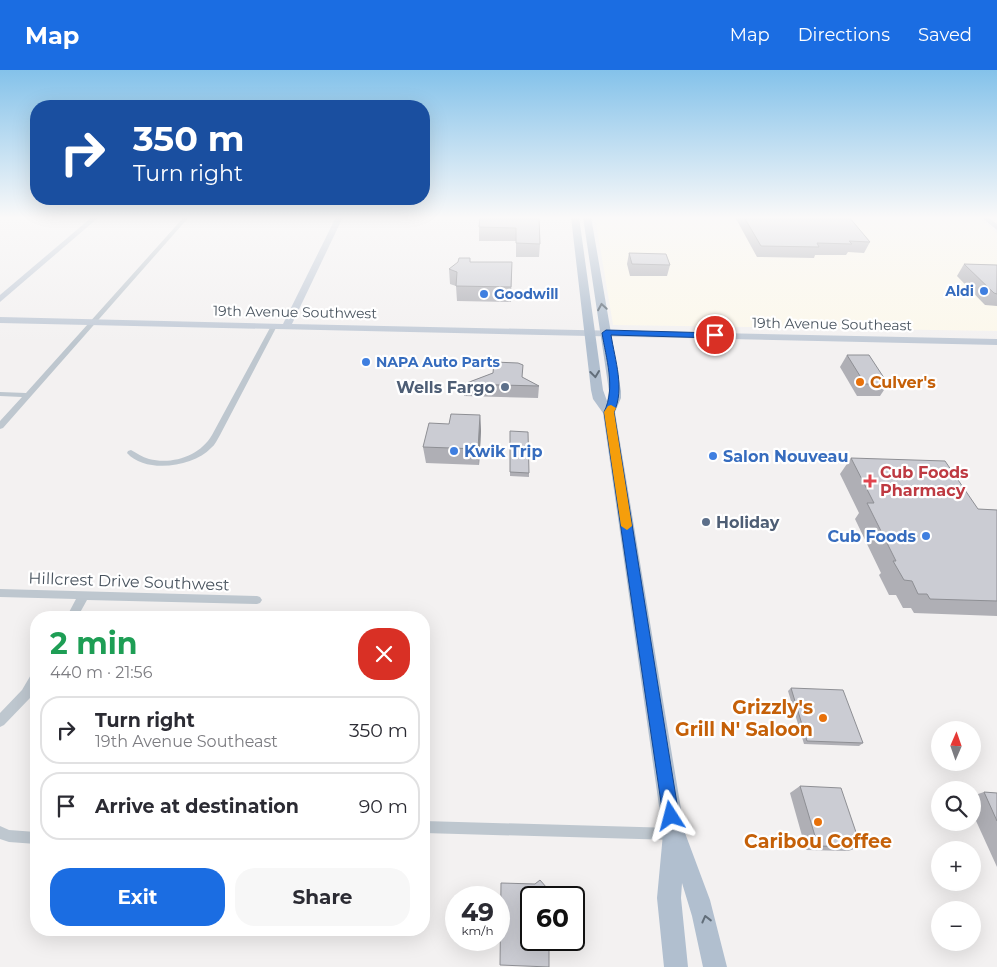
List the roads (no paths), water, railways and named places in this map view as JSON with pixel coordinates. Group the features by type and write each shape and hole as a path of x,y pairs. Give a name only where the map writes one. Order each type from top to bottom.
{"main road":[{"path":"0,299 47,259"},
{"path":"286,326 319,259"},
{"path":"580,259 596,390 599,399 609,412 674,834 669,898 676,967"},
{"path":"594,259 615,390 614,403 609,412"},
{"name":"19th Avenue Southwest","path":"0,320 606,333"},
{"name":"19th Avenue Southeast","path":"606,333 997,342"},
{"path":"674,834 698,893 709,932 714,967"}],"street":[{"path":"0,426 151,259"},
{"path":"131,453 147,462 167,463 190,458 207,449 274,326"},
{"path":"0,394 28,395"},
{"name":"Hillcrest Drive Southwest","path":"0,593 257,600"},
{"path":"75,611 84,595"},
{"path":"0,721 30,695"},
{"path":"430,827 674,834"},
{"path":"0,832 9,836 30,838"}],"place":[{"name":"Aldi","path":"984,291"},
{"name":"Goodwill","path":"484,294"},
{"name":"NAPA Auto Parts","path":"366,362"},
{"name":"Culver's","path":"860,382"},
{"name":"Wells Fargo","path":"505,387"},
{"name":"Kwik Trip","path":"454,451"},
{"name":"Salon Nouveau","path":"713,456"},
{"name":"Cub Foods Pharmacy","path":"870,481"},
{"name":"Holiday","path":"706,522"},
{"name":"Cub Foods","path":"926,536"},
{"name":"Grizzly's Grill N' Saloon","path":"823,718"},
{"name":"Caribou Coffee","path":"818,822"}]}
